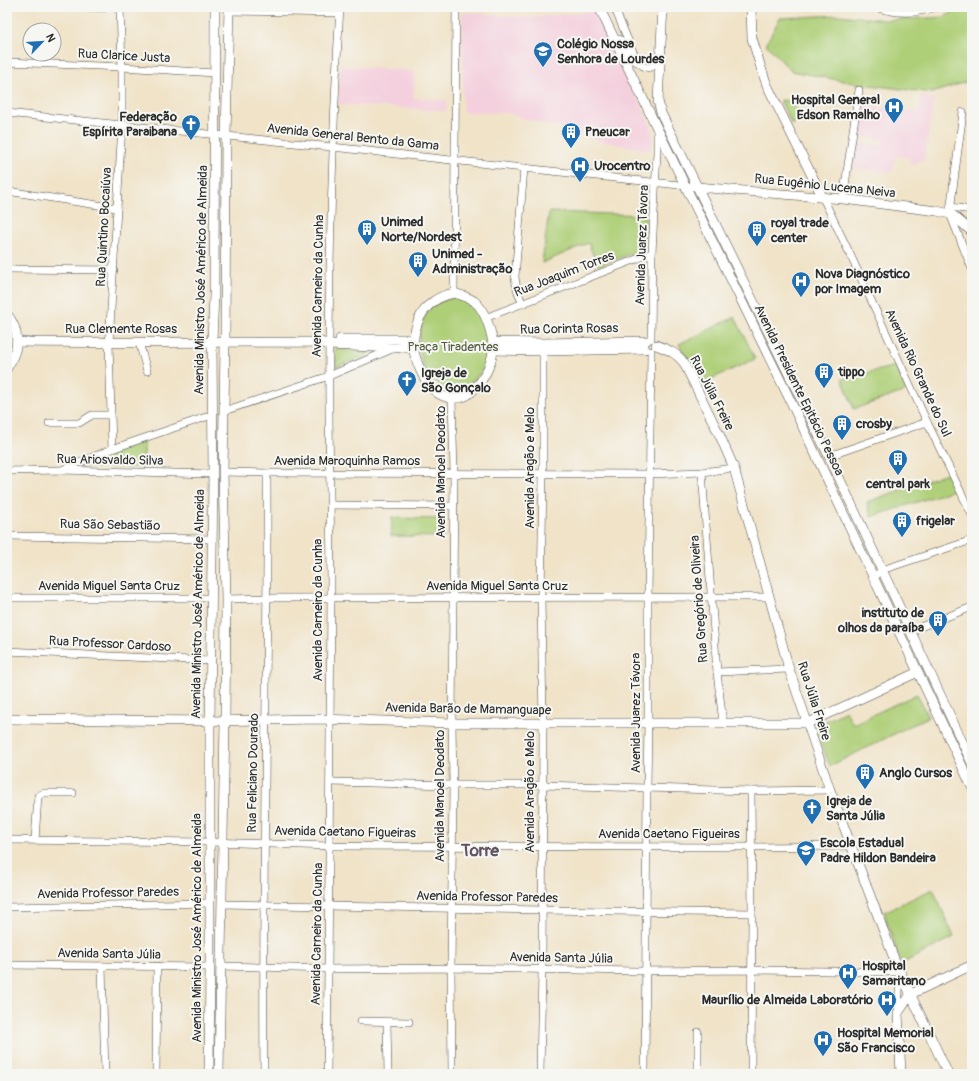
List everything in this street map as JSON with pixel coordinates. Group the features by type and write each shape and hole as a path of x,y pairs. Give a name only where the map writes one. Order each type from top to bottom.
{"main road":[{"name":"Avenida Ministro José Américo de Almeida","path":"209,1074 215,7"},
{"name":"Avenida Presidente Epitácio Pessoa","path":"599,7 794,408 972,787"},
{"name":"Avenida Presidente Epitácio Pessoa","path":"663,7 658,101 661,113 829,456 910,631 969,748 972,763"},
{"path":"751,7 749,26 767,85 823,198"},
{"name":"Avenida Ministro José Américo de Almeida","path":"219,1074 225,720 226,599 223,472 226,136 229,9"},
{"path":"611,32 637,61"},
{"name":"Rua Eugênio Lucena Neiva","path":"697,186 843,199 937,211 950,211"},
{"path":"950,211 972,232"},
{"path":"454,293 475,302 485,318 490,331 493,346 489,367 483,380 476,388 461,398 452,398 436,392 425,379 418,364 414,343 417,323 426,308 436,299 444,295 454,293"},
{"path":"7,314 13,324 17,342 14,355 7,368"},
{"name":"Rua Clemente Rosas","path":"17,342 414,343"},
{"name":"Rua Clemente Rosas","path":"326,342 394,348 414,343"},
{"name":"Rua Corinta Rosas","path":"493,346 543,347 650,345"},
{"name":"Rua Júlia Freire","path":"650,345 674,353 684,363 734,468 789,668 830,790 895,961 948,1074"},
{"name":"Avenida Barão de Mamanguape","path":"7,719 210,721 330,719 452,723 808,723 918,672"},
{"path":"901,1074 898,1013 911,994 972,965"}],"street":[{"path":"81,7 120,8"},
{"path":"454,293 456,7"},
{"path":"614,7 637,61 643,66 649,68 655,65 660,58"},
{"path":"875,7 896,12 926,10 938,7"},
{"name":"Rua Quintino Bocaiúva","path":"112,449 109,343 122,125 120,8"},
{"path":"229,9 340,10"},
{"name":"Avenida Carneiro da Cunha","path":"327,1074 331,598 329,376 326,342 332,147 340,10"},
{"name":"Rua Clarice Justa","path":"7,62 215,73"},
{"path":"843,199 859,90"},
{"path":"963,112 950,211 972,269"},
{"name":"Avenida General Bento da Gama","path":"7,113 697,186"},
{"name":"Avenida Juarez Távora","path":"645,1074 650,345 657,128"},
{"path":"522,304 516,286 515,277 524,168"},
{"path":"7,191 117,208"},
{"name":"Avenida Rio Grande do Sul","path":"823,198 972,515"},
{"path":"950,211 972,210"},
{"name":"Rua Joaquim Torres","path":"485,318 652,253"},
{"path":"7,269 114,270"},
{"path":"139,342 147,370"},
{"name":"Avenida Aragão e Melo","path":"540,1074 542,970 543,722 541,597 543,347"},
{"name":"Rua Clemente Rosas","path":"329,376 394,348"},
{"path":"224,411 329,376"},
{"name":"Avenida Manoel Deodato","path":"452,398 454,473 452,598 452,1074"},
{"path":"49,424 78,423 92,415 111,415"},
{"path":"60,470 112,449 212,415"},
{"path":"829,456 927,422"},
{"name":"Avenida Maroquinha Ramos","path":"223,472 649,474 702,472 734,468"},
{"name":"Rua Ariosvaldo Silva","path":"7,471 60,470 213,474"},
{"name":"Rua Gregório de Oliveira","path":"702,472 722,723"},
{"name":"Rua Feliciano Dourado","path":"264,1074 263,904 268,598 267,473"},
{"path":"330,505 453,506"},
{"name":"Rua São Sebastião","path":"7,536 212,539"},
{"path":"874,577 882,570 972,540"},
{"name":"Avenida Miguel Santa Cruz","path":"226,599 769,597"},
{"name":"Avenida Miguel Santa Cruz","path":"7,598 212,598"},
{"path":"910,631 972,607"},
{"name":"Rua Professor Cardoso","path":"7,651 211,661"},
{"path":"717,672 789,668"},
{"path":"330,782 453,785 542,785 751,791 830,790"},
{"path":"751,791 751,1074"},
{"path":"35,840 39,794 44,792 73,793"},
{"name":"Avenida Caetano Figueiras","path":"7,840 223,842 330,846 851,846"},
{"name":"Avenida Professor Paredes","path":"7,907 210,903"},
{"name":"Avenida Professor Paredes","path":"222,904 752,913"},
{"name":"Avenida Santa Júlia","path":"7,965 210,967"},
{"path":"102,966 105,1074"},
{"path":"156,1074 157,966"},
{"name":"Avenida Santa Júlia","path":"221,966 328,969 451,968 646,971 752,970 900,972"},
{"path":"898,1013 900,972"},
{"path":"361,1021 409,1022"},
{"path":"387,1022 388,1074"},
{"path":"698,1032 698,1074"}],"shaded area":[{"name":"Colégio Nossa Senhora de Lourdes","path":"597,11 652,128 653,139 650,151 598,140 587,135 522,118 510,113 463,112 462,12 530,18"},
{"path":"340,66 415,71 413,98 447,100 446,111 338,104"},
{"name":"Hospital General Edson Ramalho","path":"921,96 934,99 924,161 918,160 917,166 909,164 910,158 895,156 893,172 854,168 857,150 860,143 883,146 883,139 857,136 862,106 919,112"}],"green space":[{"path":"963,7 972,7 972,80 932,93 854,83 791,71 766,44 780,18 839,15 886,20 944,17"},
{"path":"780,100 789,101 795,106 797,113 792,125"},
{"path":"549,212 645,215 644,249 598,266 588,243 542,263"},
{"name":"Praça Tiradentes","path":"454,297 467,303 479,314 483,323 488,350 487,359 484,366 476,378 464,387 450,390 436,382 426,372 421,359 419,334 423,319 429,309 438,302"},
{"path":"735,317 755,359 700,384 679,344"},
{"path":"335,348 367,351 368,354 336,367"},
{"path":"896,366 906,391 854,409 842,379"},
{"path":"144,441 144,467 74,467"},
{"path":"947,473 954,490 871,517 867,502"},
{"path":"392,518 444,519 444,537 391,536"},
{"path":"917,694 928,717 830,766 814,727 846,711 853,724"},
{"path":"933,889 954,937 901,964 884,912"}],"place":[{"name":"Colégio Nossa Senhora de Lourdes","path":"543,68"},
{"name":"Hospital General Edson Ramalho","path":"894,124"},
{"name":"Federação Espírita Paraibana","path":"191,141"},
{"name":"Pneucar","path":"571,149"},
{"name":"Urocentro","path":"580,183"},
{"name":"Unimed Norte/Nordest","path":"367,246"},
{"name":"royal trade center","path":"757,247"},
{"name":"Unimed - Administração","path":"418,278"},
{"name":"Nova Diagnóstico por Imagem","path":"801,298"},
{"name":"tippo","path":"824,389"},
{"name":"Igreja de São Gonçalo","path":"407,397"},
{"name":"crosby","path":"842,441"},
{"name":"central park","path":"898,476"},
{"name":"frigelar","path":"902,538"},
{"name":"instituto de olhos da paraíba","path":"938,637"},
{"name":"Anglo Cursos","path":"865,790"},
{"name":"Igreja de Santa Júlia","path":"812,825"},
{"name":"Escola Estadual Padre Hildon Bandeira","path":"806,867"},
{"name":"Hospital Samaritano","path":"848,990"},
{"name":"Maurílio de Almeida Laboratório","path":"887,1017"},
{"name":"Hospital Memorial São Francisco","path":"823,1057"}],"district":[{"name":"Torre","path":"480,850"}]}
